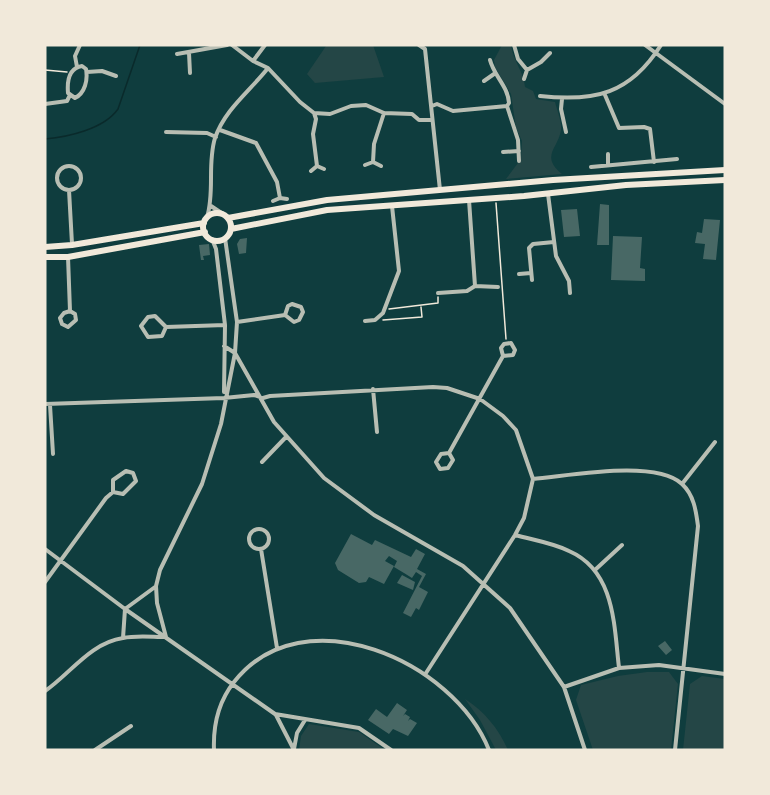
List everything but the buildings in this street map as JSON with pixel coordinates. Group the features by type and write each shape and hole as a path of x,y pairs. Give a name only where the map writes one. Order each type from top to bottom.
{"main road":[{"path":"45,247 72,245 206,220 215,213 225,216 327,200 553,180 725,170"},
{"path":"206,220 205,232 212,239 225,238 231,229 327,210 548,194 626,184 725,180"},
{"path":"225,216 231,229"},
{"path":"45,257 68,257 205,232"}],"street":[{"path":"77,67 75,56 80,45"},
{"path":"177,54 227,45"},
{"path":"232,45 253,61 268,68 300,102 314,113 316,119 313,134 317,166"},
{"path":"253,61 265,45"},
{"path":"419,45 425,48"},
{"path":"425,48 430,45"},
{"path":"514,45 518,59 527,70"},
{"path":"645,45 725,104"},
{"path":"540,96 579,99 605,94 637,76 661,45"},
{"path":"425,48 440,191"},
{"path":"524,79 527,70 541,62 550,52"},
{"path":"189,53 190,73"},
{"path":"490,60 494,74 507,90 507,106 511,112 519,161"},
{"path":"45,104 67,101 70,95 68,87 70,75 77,67 82,66 87,72"},
{"path":"206,220 211,206 216,137 241,95 256,83 268,68"},
{"path":"87,72 102,71 116,76"},
{"path":"70,95 75,98 81,94 87,72"},
{"path":"484,81 494,74"},
{"path":"605,94 619,128 644,127 650,129 654,162"},
{"path":"562,99 561,109 566,132"},
{"path":"432,106 437,104 453,111 507,106"},
{"path":"314,113 330,114 351,106 366,105 384,113 412,114 419,120 432,120"},
{"path":"373,162 374,144 384,113"},
{"path":"220,130 256,143 277,182 280,198"},
{"path":"166,132 207,133 216,137"},
{"path":"504,153 519,151"},
{"path":"608,154 608,164"},
{"path":"591,167 677,159"},
{"path":"366,165 373,162 381,166"},
{"path":"69,166 76,168 81,178 79,185 69,190 62,187 58,180 62,169 69,166"},
{"path":"317,166 324,169"},
{"path":"310,171 317,166"},
{"path":"69,190 72,245"},
{"path":"548,194 556,256 569,282 570,293"},
{"path":"273,201 280,198 287,199"},
{"path":"469,199 475,286"},
{"path":"365,321 380,317 399,271 392,205"},
{"path":"211,206 225,216"},
{"path":"224,398 236,353 237,322 225,238"},
{"path":"166,637 157,603 156,586 160,570 202,484 221,424 224,398 225,325 216,249 212,239"},
{"path":"532,280 530,248 533,244 554,242"},
{"path":"68,257 70,311 76,320 68,327 62,324 60,318 64,313 70,311"},
{"path":"519,274 531,273"},
{"path":"438,293 467,291 475,286 498,287"},
{"path":"237,322 285,315 294,322 299,320 303,312 302,307 292,304 288,306 285,315"},
{"path":"166,327 162,336 155,338 148,337 141,326 148,316 155,316 166,327 225,325"},
{"path":"449,453 503,357 501,348 506,342 514,345 513,356 503,357"},
{"path":"224,346 236,353 259,397 286,437 337,490 374,515 448,556 510,608 564,687 585,750"},
{"path":"53,454 48,405 254,395 259,397 433,387 447,388 480,399 503,416 516,430 533,479 524,518 515,535 426,673"},
{"path":"373,389 377,432"},
{"path":"262,462 286,437"},
{"path":"682,484 715,442"},
{"path":"449,453 453,459 448,468 440,469 436,462 441,454 449,453"},
{"path":"533,479 646,470 665,474 682,484 694,501 698,526 675,750"},
{"path":"45,582 99,507 113,492 112,480 126,471 133,473 136,482 134,485 123,494 113,492"},
{"path":"258,530 265,531 269,536 267,546 261,549 254,548 250,543 250,536 258,530"},
{"path":"515,535 567,549 596,569 608,594 619,668"},
{"path":"596,569 622,545"},
{"path":"45,549 125,609 275,714 359,728 391,750"},
{"path":"261,549 277,648"},
{"path":"123,638 125,609 156,586"},
{"path":"45,691 90,652 123,638 166,637"},
{"path":"214,750 213,737 219,709 232,684 249,666 277,648 314,642 353,644 391,655 426,673 463,707 478,727 489,750"},
{"path":"564,687 619,668 659,665 725,674"},
{"path":"275,714 294,750"},
{"path":"294,750 297,733 305,720"},
{"path":"95,750 131,726"}],"path":[{"path":"45,70 65,70 70,75"},
{"path":"496,198 506,342"},
{"path":"384,310 438,303 438,293"},
{"path":"380,317 384,321 422,317 421,306"}],"shaded area":[{"path":"373,45 384,77 315,83 307,74 326,46"},
{"path":"502,45 511,45 525,87 533,91 536,99 555,102 561,130 551,157 552,162 562,174 506,179 521,159 522,141 516,128 511,94 495,67 494,60"},
{"path":"647,672 669,672 678,684 671,750 593,750 576,700 581,685"},
{"path":"702,676 725,679 725,750 683,750 690,684"},
{"path":"465,699 490,721 508,750 496,750 480,720"},
{"path":"309,724 359,732 385,750 299,750 301,736"}],"waterway":[{"path":"45,139 85,131 112,116 118,109 140,45"}]}
